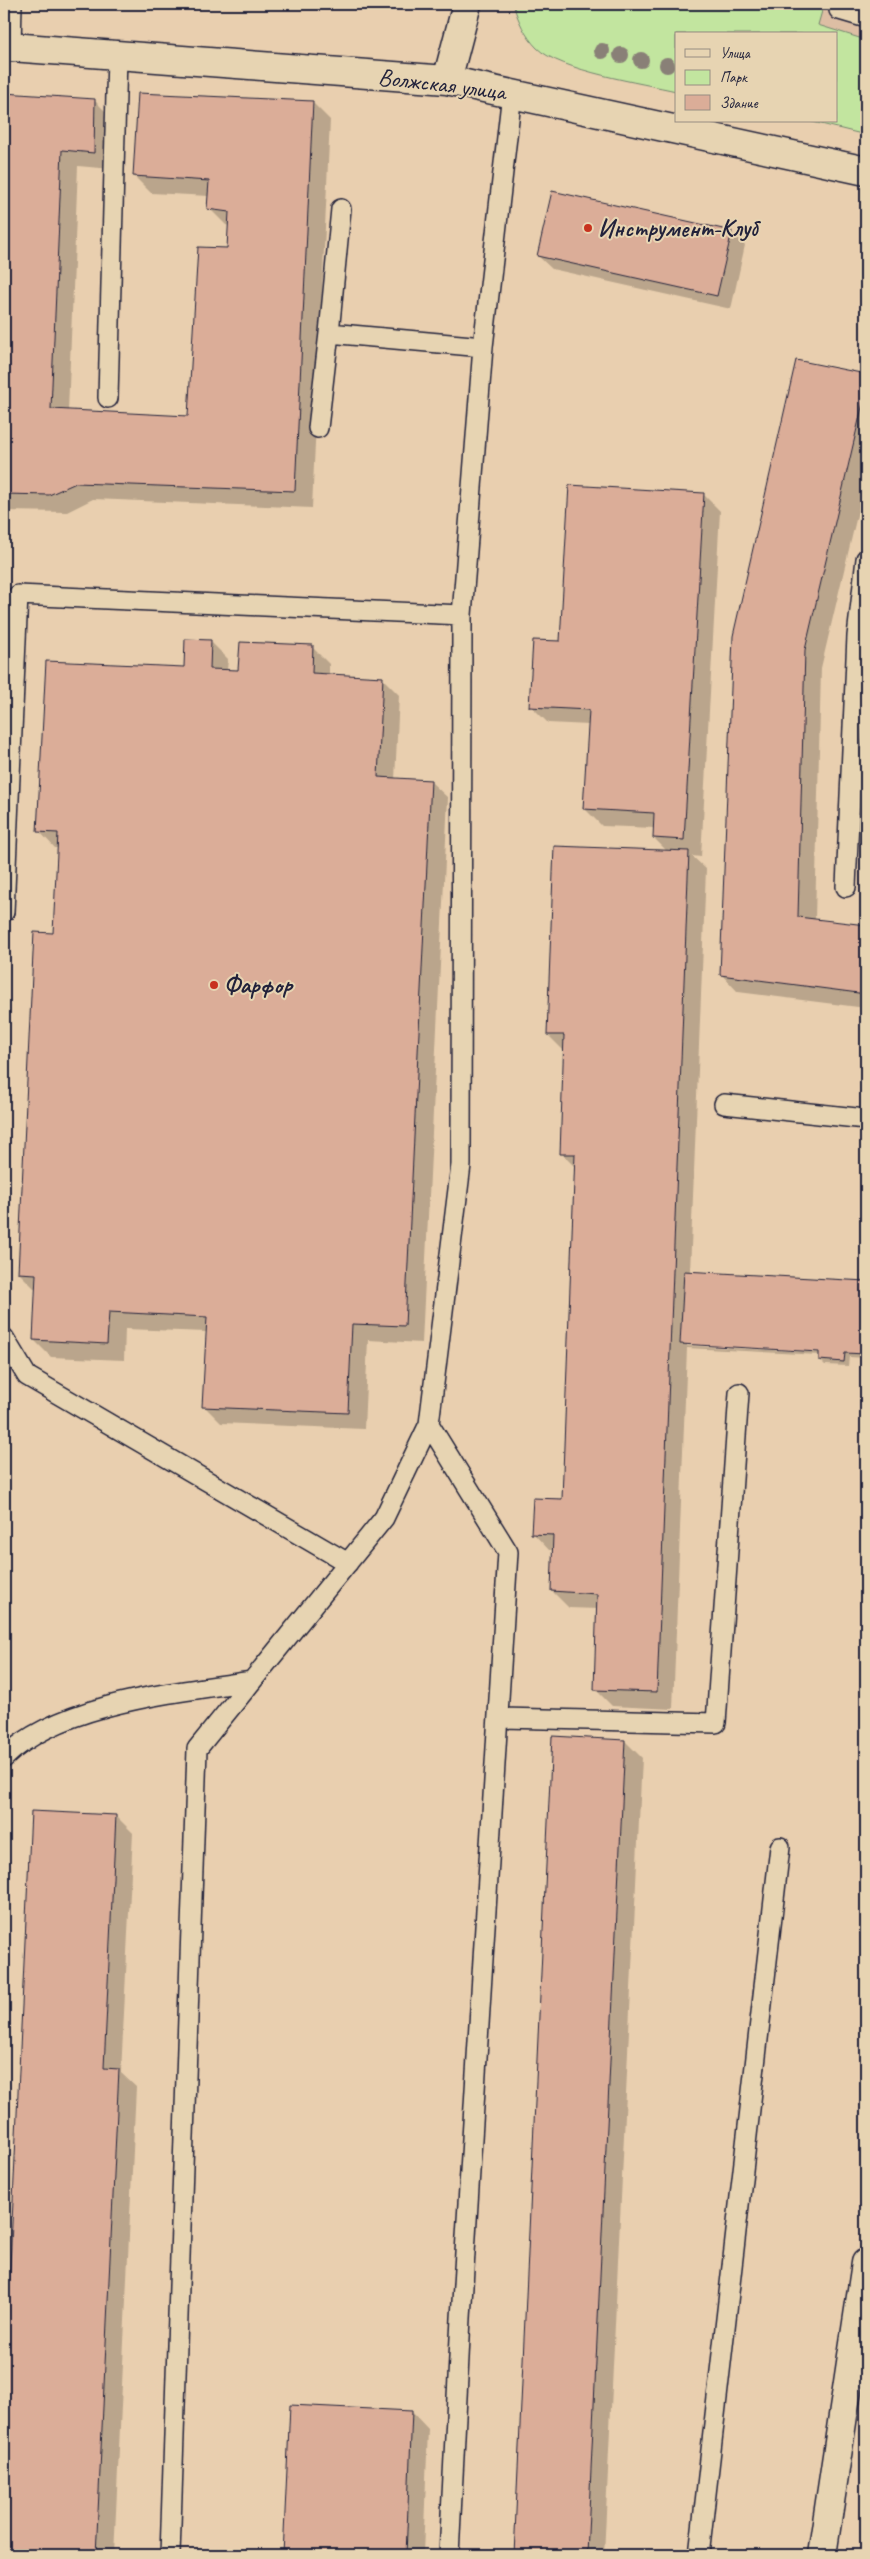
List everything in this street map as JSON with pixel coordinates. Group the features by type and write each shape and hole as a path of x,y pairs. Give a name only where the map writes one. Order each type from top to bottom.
{"street":[{"path":"447,80 467,4"},
{"name":"Волжская улица","path":"11,47 447,80 866,171"},
{"path":"822,2555 866,2263"}],"lane":[{"path":"11,47 12,4"},
{"path":"840,4 838,10 866,18"},
{"path":"108,398 117,56"},
{"path":"170,2555 197,1749 384,1518 429,1424 461,1165 462,616 483,347 512,93"},
{"path":"318,428 341,208"},
{"path":"329,334 483,347"},
{"path":"846,886 857,636 866,559"},
{"path":"4,912 18,595 462,616"},
{"path":"724,1104 866,1119"},
{"path":"4,1338 27,1376 348,1563"},
{"path":"498,1718 716,1723 739,1393"},
{"path":"429,1424 508,1552 461,2309 449,2555"},
{"path":"4,1758 18,1744 71,1718 149,1696 252,1681"},
{"path":"699,2555 780,1847"}],"shaded area":[{"path":"824,4 866,4 866,40 817,25"}],"green space":[{"path":"513,4 824,4 818,25 866,40 866,135 813,122 838,122 838,32 675,32 675,91 582,70 548,56 537,48 525,33"}],"building":[{"path":"4,93 95,99 94,153 62,150 51,409 188,416 198,247 227,248 229,212 207,209 209,181 133,176 138,93 313,101 295,491 76,483 49,495 4,494"},
{"path":"552,191 732,231 717,296 537,256"},
{"path":"796,360 866,374 866,390 805,650 798,917 866,925 866,994 720,975 733,636"},
{"path":"569,485 704,493 684,840 653,838 654,813 583,809 589,710 529,707 533,640 560,641"},
{"path":"185,639 211,640 210,669 238,670 240,642 313,645 312,673 383,677 378,777 431,780 405,1326 352,1324 348,1413 202,1407 207,1317 109,1312 107,1344 33,1340 36,1274 18,1273 34,932 53,933 58,833 37,832 46,661 184,667"},
{"path":"554,846 689,851 657,1692 594,1690 597,1594 551,1591 553,1535 531,1534 533,1498 562,1499 575,1154 560,1154 564,1035 547,1035"},
{"path":"684,1271 866,1281 866,1354 845,1353 844,1362 819,1360 819,1352 680,1344"},
{"path":"552,1736 625,1740 587,2555 514,2555"},
{"path":"31,1811 116,1815 104,2068 119,2069 96,2555 4,2555 4,2396"},
{"path":"290,2405 412,2411 406,2555 283,2555"}],"place":[{"name":"Инструмент-Клуб","path":"588,228"},
{"name":"Фарфор","path":"214,985"}]}
